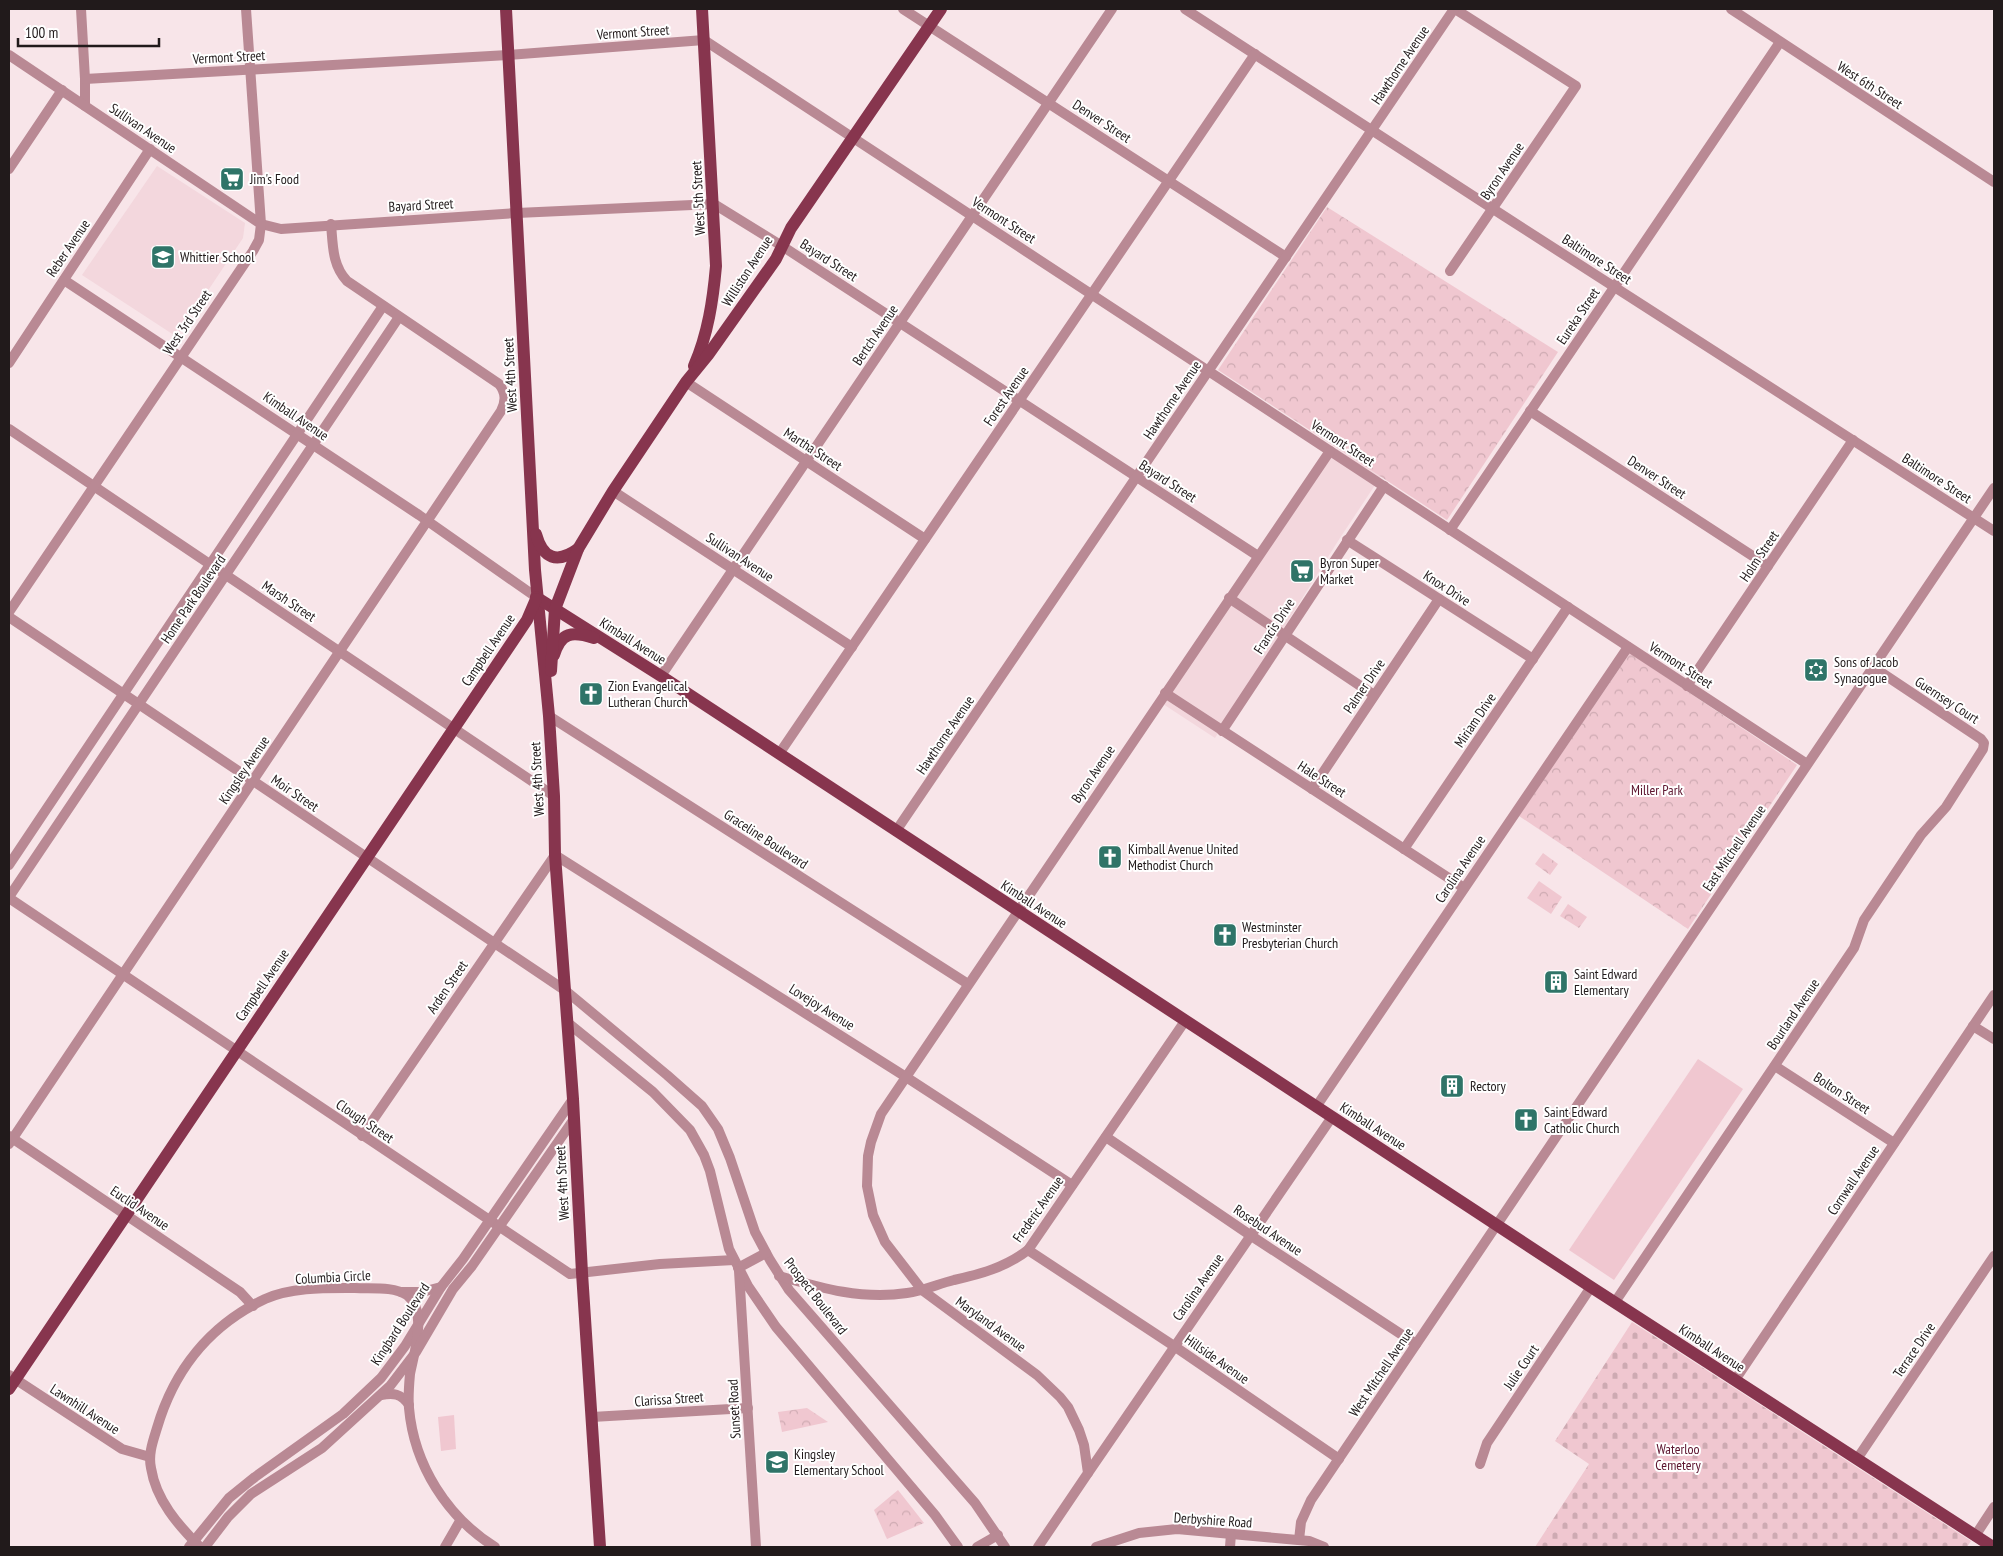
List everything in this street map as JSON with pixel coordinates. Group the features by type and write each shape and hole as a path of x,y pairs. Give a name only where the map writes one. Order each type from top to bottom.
{"main road":[{"name":"West 4th Street","path":"506,9 536,597 549,716 556,855 600,1547"},
{"name":"West 5th Street","path":"686,382 700,352 712,307 716,266 702,9"},
{"name":"Williston Avenue","path":"549,716 555,609 578,549 613,491 686,382 708,355 776,258 791,228 940,9"},
{"path":"532,519 541,548 554,558 562,558 578,549"},
{"name":"Kimball Avenue","path":"536,597 661,676 1591,1287 1993,1547"},
{"name":"Campbell Avenue","path":"11,1381 126,1215 527,620 536,597"},
{"path":"551,665 557,645 562,638 568,635 586,636 609,643"}],"street":[{"path":"81,9 85,106"},
{"name":"West 3rd Street","path":"9,612 259,240 261,224 246,9"},
{"name":"Denver Street","path":"903,9 1286,257"},
{"name":"Bertch Avenue","path":"661,676 1112,9"},
{"name":"Baltimore Street","path":"1185,9 1994,531"},
{"name":"Byron Avenue","path":"1450,271 1576,86 1455,9"},
{"name":"Hawthorne Avenue","path":"896,831 1455,9"},
{"name":"West 6th Street","path":"1731,9 1994,182"},
{"name":"Vermont Street","path":"85,79 508,55 704,40 1807,764"},
{"name":"Eureka Street","path":"1450,530 1780,42"},
{"name":"Forest Avenue","path":"779,754 1255,54"},
{"name":"Sullivan Avenue","path":"9,55 261,224"},
{"path":"9,170 62,90"},
{"name":"Reber Avenue","path":"9,362 150,150"},
{"name":"Bayard Street","path":"261,224 281,229 331,224 517,213 714,204 782,246 1258,556"},
{"path":"331,224 334,252 340,273 346,281 399,317"},
{"name":"Kimball Avenue","path":"64,280 427,521 536,597"},
{"name":"Home Park Boulevard","path":"9,865 383,306"},
{"name":"Home Park Boulevard","path":"9,897 399,317"},
{"name":"Kingsley Avenue","path":"10,1139 123,975 505,403 505,395 499,384 399,317"},
{"name":"Martha Street","path":"686,382 925,539"},
{"name":"Denver Street","path":"1530,411 1768,566"},
{"name":"Marsh Street","path":"9,429 554,796"},
{"name":"Holm Street","path":"1687,686 1853,440"},
{"name":"Byron Avenue","path":"881,1114 1330,451"},
{"name":"Francis Drive","path":"1222,731 1384,486"},
{"name":"East Mitchell Avenue","path":"1496,1224 1994,488"},
{"name":"Sullivan Avenue","path":"613,491 852,646"},
{"name":"Knox Drive","path":"1347,540 1533,659"},
{"path":"1229,598 1374,695"},
{"name":"Palmer Drive","path":"1312,789 1439,599"},
{"name":"Miriam Drive","path":"1404,849 1568,607"},
{"name":"Moir Street","path":"9,617 493,944 566,991"},
{"name":"Carolina Avenue","path":"1316,1107 1628,647"},
{"name":"Guernsey Court","path":"1873,667 1981,738"},
{"name":"Hale Street","path":"1165,693 1464,888"},
{"name":"Graceline Boulevard","path":"549,716 968,984"},
{"name":"Bourland Avenue","path":"1615,1302 1854,948 1864,920 1921,835 1946,807 1980,755 1984,743 1981,738"},
{"name":"Arden Street","path":"362,1136 556,855"},
{"name":"Lovejoy Avenue","path":"556,855 906,1077 1072,1185"},
{"name":"Clough Street","path":"9,897 570,1274 660,1264 737,1266"},
{"name":"Prospect Boulevard","path":"566,991 668,1075 697,1101 712,1118 724,1141 750,1218 766,1253 780,1276 806,1310 957,1481 1006,1547"},
{"name":"Cornwall Avenue","path":"1735,1380 1994,995"},
{"name":"Frederic Avenue","path":"780,1276 840,1293 890,1295 922,1290 1001,1267 1016,1259 1028,1250 1185,1021"},
{"path":"568,1024 653,1092 690,1130 704,1155 710,1171 725,1239 737,1266 776,1327 935,1515 958,1547"},
{"path":"1974,1026 1994,1039"},
{"name":"Bolton Street","path":"1775,1066 1894,1143"},
{"name":"Kingbard Boulevard","path":"194,1545 218,1510 243,1486 343,1414 394,1363 441,1287 573,1099"},
{"name":"Maryland Avenue","path":"881,1114 871,1142 866,1171 869,1201 875,1222 885,1242 922,1290 1037,1375 1060,1397 1068,1407 1079,1430 1084,1445 1088,1473"},
{"name":"Carolina Avenue","path":"1088,1473 1332,1117"},
{"name":"Kingbard Boulevard","path":"205,1547 228,1517 251,1494 322,1448 381,1395 404,1370 453,1289 500,1228 574,1119"},
{"name":"Rosebud Avenue","path":"1106,1137 1250,1235 1416,1344"},
{"name":"Euclid Avenue","path":"10,1139 240,1292 253,1306"},
{"name":"West Mitchell Avenue","path":"1299,1540 1306,1511 1496,1224"},
{"name":"Hillside Avenue","path":"1028,1250 1174,1346 1339,1460"},
{"path":"737,1266 766,1253"},
{"name":"Terrace Drive","path":"1857,1459 1994,1256"},
{"name":"Sunset Road","path":"737,1266 756,1547"},
{"name":"Columbia Circle","path":"194,1545 165,1505 154,1479 150,1458 164,1405 178,1376 198,1348 213,1334 253,1306 280,1294 316,1289 378,1289 422,1292 441,1287"},
{"name":"Julie Court","path":"1480,1464 1487,1443 1591,1287"},
{"path":"400,1292 412,1300 417,1313 416,1352 410,1373 409,1405 416,1444 430,1478 448,1507 460,1521 495,1547"},
{"name":"Lawnhill Avenue","path":"11,1381 122,1449 150,1458"},
{"path":"381,1395 394,1393 406,1400 409,1405"},
{"name":"Clarissa Street","path":"592,1417 748,1408"},
{"path":"1038,1547 1088,1473"},
{"path":"1975,1536 1994,1507"},
{"path":"445,1547 460,1521"},
{"name":"Derbyshire Road","path":"1096,1547 1132,1535 1156,1530 1177,1529 1309,1541 1321,1546"},
{"path":"1230,1547 1231,1534"},
{"path":"977,1547 998,1535"}],"shaded area":[{"name":"Whittier School","path":"157,166 245,223 243,238 177,337 82,275"},
{"path":"1337,449 1381,476 1338,541 1215,738 1163,704"}],"green space":[{"path":"1327,207 1558,352 1447,520 1218,370"},
{"name":"Miller Park","path":"1630,653 1797,765 1688,929 1519,816"},
{"path":"1543,853 1558,864 1550,875 1535,864"},
{"path":"1539,881 1562,897 1551,914 1527,898"},
{"path":"1568,904 1587,917 1579,928 1560,916"},
{"path":"1698,1059 1743,1089 1614,1280 1569,1250"},
{"name":"Waterloo Cemetery","path":"1632,1322 1971,1541 1967,1547 1535,1547 1589,1464 1555,1441"},
{"path":"807,1408 828,1422 782,1432 778,1412"},
{"path":"454,1415 456,1449 441,1451 438,1417"},
{"path":"898,1490 924,1523 887,1539 874,1510"}],"place":[{"name":"Jim's Food","path":"232,179"},
{"name":"Whittier School","path":"163,257"},
{"name":"Byron Super Market","path":"1302,571"},
{"name":"Sons of Jacob Synagogue","path":"1816,670"},
{"name":"Zion Evangelical Lutheran Church","path":"591,694"},
{"name":"Kimball Avenue United Methodist Church","path":"1110,857"},
{"name":"Westminster Presbyterian Church","path":"1225,935"},
{"name":"Saint Edward Elementary","path":"1556,982"},
{"name":"Rectory","path":"1452,1086"},
{"name":"Saint Edward Catholic Church","path":"1526,1120"},
{"name":"Kingsley Elementary School","path":"777,1462"}]}
